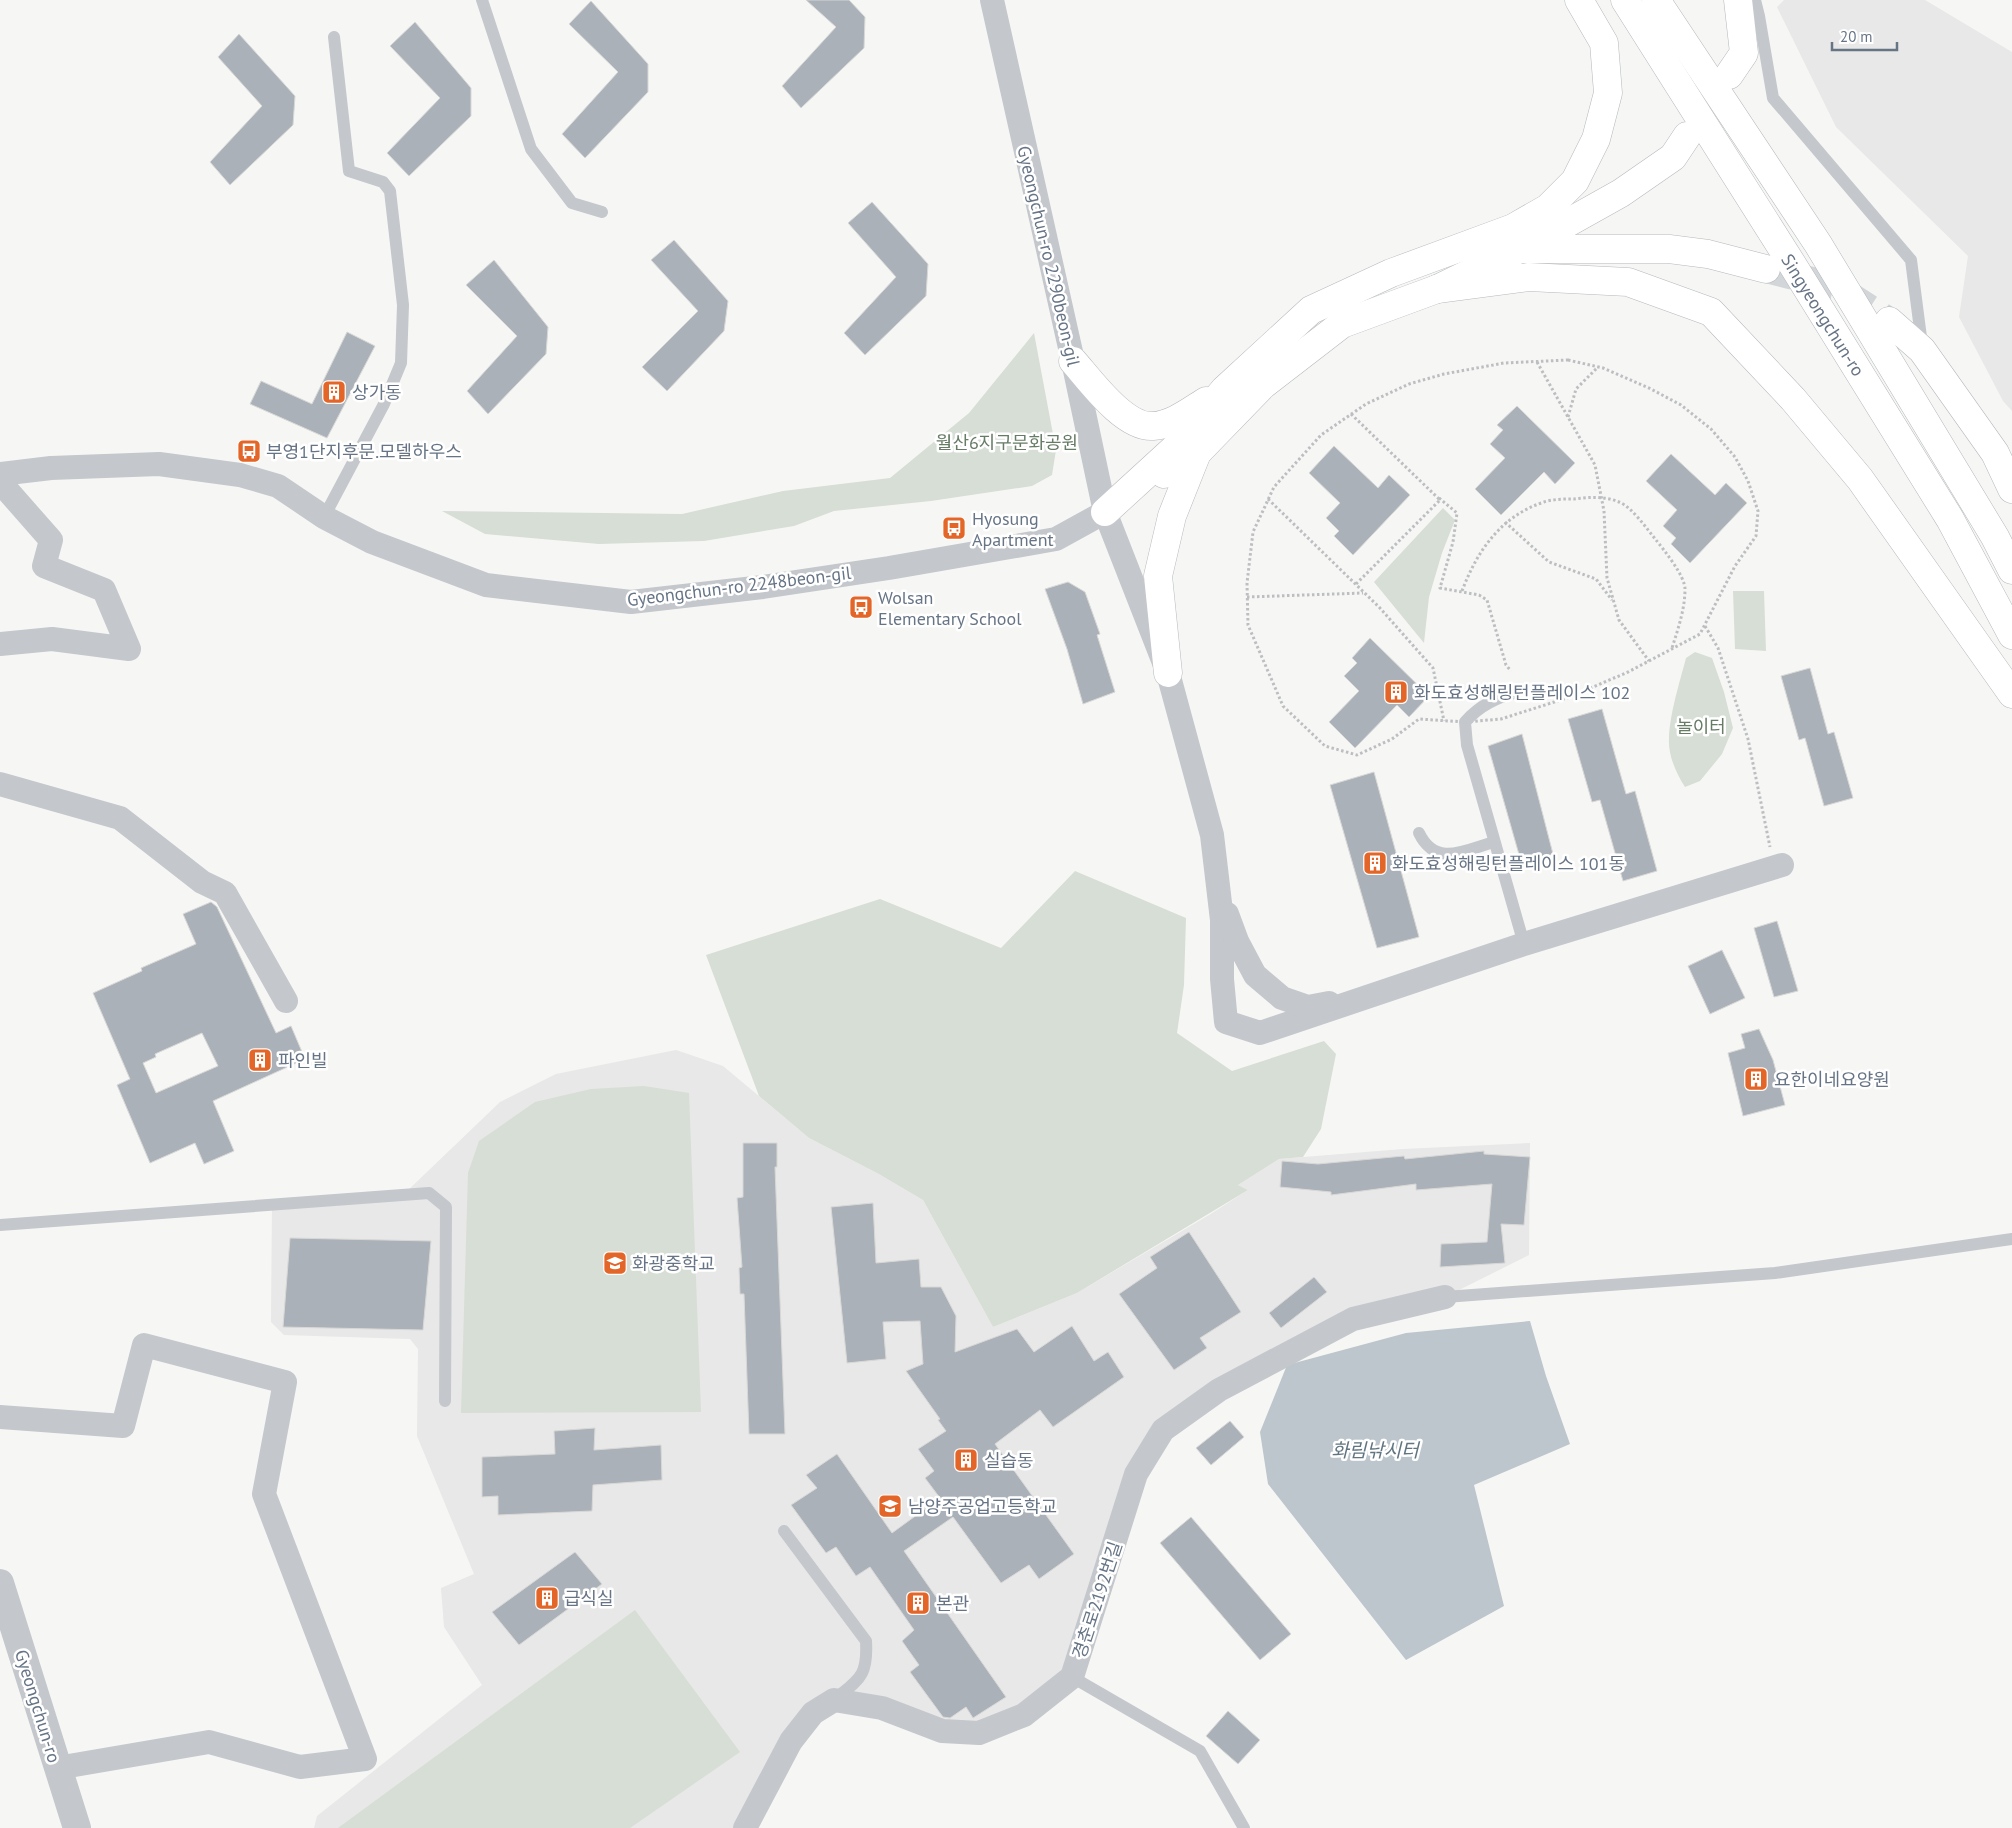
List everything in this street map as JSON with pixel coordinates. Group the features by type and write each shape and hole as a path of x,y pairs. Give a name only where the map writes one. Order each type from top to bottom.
{"highway":[{"path":"1105,512 1175,448 1224,390 1311,310 1391,273 1513,228 1548,208 1575,182 1596,139 1608,93 1604,43 1579,0"},
{"name":"Singyeongchun-ro","path":"1625,0 1950,519 2012,635"},
{"name":"Singyeongchun-ro","path":"1656,0 1818,244 1995,537 2012,570"},
{"path":"1729,75 1744,53 1738,0"},
{"path":"1105,512 1197,453 1263,385 1342,324 1437,288 1518,249 1621,193 1673,156 1687,136"},
{"path":"1440,256 1518,249 1669,249 1708,254 1766,269"},
{"path":"1437,288 1529,277 1628,282 1711,312 1793,399 1860,479 2012,694"},
{"path":"1889,321 1922,350 1995,453 2012,489"},
{"path":"1073,361 1110,405 1133,420 1152,426 1172,421 1224,390"},
{"path":"1168,673 1158,576 1172,516 1197,453"}],"street":[{"name":"Gyeongchun-ro 2290beon-gil","path":"992,0 1105,512 1168,673 1212,835 1219,894"},
{"name":"Gyeongchun-ro 2248beon-gil","path":"0,474 52,468 159,464 240,475 278,486 324,517 372,542 486,585 631,602 773,586 1056,539 1105,512"},
{"path":"0,482 51,540 44,566 104,590 129,649 52,639 0,644"},
{"path":"0,784 120,818 202,882 225,893 286,1001"},
{"path":"1219,894 1222,920 1222,979 1226,1022 1260,1034 1524,944 1778,866"},
{"path":"1219,894 1237,941 1255,975 1282,998 1308,1006 1370,996"},
{"name":"경춘로2192번길","path":"834,1700 882,1708 942,1730 979,1733 1024,1715 1072,1677 1136,1474 1163,1430 1219,1390 1354,1319 1445,1297"},
{"path":"0,1417 122,1426 144,1345 285,1382 264,1494 365,1758 300,1767 209,1742 57,1768"},
{"name":"Gyeongchun-ro","path":"0,1584 77,1828"},
{"path":"745,1828 791,1741 813,1713 834,1700"}],"lane":[{"path":"482,0 531,150 572,203 602,212"},
{"path":"1754,0 1759,16 1773,98 1911,260 1922,350"},
{"path":"324,517 384,404 401,363 403,305 390,191 383,182 349,171 334,37"},
{"path":"1517,692 1500,697 1476,710 1466,722 1467,745 1524,944"},
{"path":"1419,833 1426,846 1436,853 1452,854 1494,842"},
{"path":"0,1225 429,1193 446,1207 445,1401"},
{"path":"1445,1297 1775,1273 2012,1239"},
{"path":"784,1531 866,1640 867,1660 860,1679 834,1700"},
{"path":"1072,1677 1200,1751 1244,1828"}],"path":[{"path":"1568,360 1598,367 1649,388 1681,405 1711,429 1735,457 1748,481 1758,511 1756,536 1735,566 1700,634 1628,672 1570,697 1501,719 1466,722 1418,719 1392,739 1357,755 1325,746 1283,706 1248,625 1247,583 1253,532 1274,487 1320,435 1366,404 1409,384 1444,374 1504,363 1568,360"},
{"path":"1537,362 1595,465 1601,497 1607,578 1619,620 1649,660"},
{"path":"1568,418 1576,389 1598,367"},
{"path":"1351,414 1457,513 1453,542 1440,588 1479,595 1487,600 1506,665 1511,671"},
{"path":"1356,584 1440,500 1437,496"},
{"path":"1462,592 1469,572 1490,540 1505,522 1524,510 1545,501 1601,497 1620,502 1638,518 1661,546 1680,575 1685,587 1682,619 1672,649"},
{"path":"1268,499 1356,584 1433,668 1444,721"},
{"path":"1505,522 1549,562 1596,579 1614,603"},
{"path":"1247,597 1364,593"},
{"path":"1705,625 1718,648 1748,739 1778,866"}],"shaded area":[{"path":"1784,0 1925,0 2012,52 2012,411 2003,401 1959,317 1968,256 1836,127 1777,7"},
{"path":"676,1050 723,1066 809,1138 877,1173 923,1200 993,1327 1077,1293 1248,1190 1238,1185 1279,1159 1403,1149 1530,1143 1529,1255 1445,1297 1353,1319 1163,1430 1072,1677 979,1733 834,1701 745,1828 314,1828 317,1816 482,1685 444,1627 441,1588 474,1574 417,1436 418,1349 410,1339 284,1335 271,1322 272,1205 403,1195 500,1102 556,1074"}],"green space":[{"name":"월산6지구문화공원","path":"1034,333 1056,450 1052,475 1032,486 931,501 834,511 794,526 704,541 599,544 485,534 442,511 682,514 783,491 890,478 969,413"},
{"path":"1443,508 1455,520 1442,553 1429,597 1424,643 1374,582"},
{"path":"1733,591 1764,591 1766,651 1735,649"},
{"name":"놀이터","path":"1695,652 1712,658 1724,692 1733,728 1722,754 1700,781 1685,787 1671,758 1669,730 1675,698 1686,658"},
{"path":"1075,871 1186,918 1184,985 1177,1033 1232,1071 1324,1041 1336,1054 1321,1129 1303,1157 1279,1159 1238,1185 1248,1190 1077,1293 993,1327 923,1200 877,1173 809,1138 759,1096 706,955 880,899 1001,948"},
{"path":"644,1086 689,1093 701,1412 461,1413 468,1173 479,1141 535,1102 591,1089"},
{"path":"635,1610 740,1752 630,1828 338,1828"}],"water":[{"name":"화림낚시터","path":"1530,1321 1546,1376 1570,1444 1474,1485 1504,1606 1406,1660 1268,1484 1260,1432 1287,1365 1406,1333"}],"building":[{"path":"806,0 849,0 865,17 864,48 801,108 782,86 836,27"},
{"path":"591,1 648,64 648,92 585,158 562,134 618,72 569,24"},
{"path":"415,22 471,88 471,116 409,176 387,153 440,98 390,46"},
{"path":"239,34 295,96 293,125 230,185 210,162 262,106 218,57"},
{"path":"872,202 928,264 926,296 865,355 844,333 896,277 848,223"},
{"path":"674,240 728,301 724,331 667,391 642,367 698,311 651,260"},
{"path":"494,260 548,327 546,354 488,414 467,391 517,336 466,285"},
{"name":"상가동","path":"347,332 375,346 327,438 250,404 261,381 312,404"},
{"path":"1517,406 1575,463 1555,484 1544,472 1501,515 1475,489 1505,458 1490,444 1503,430 1497,425"},
{"path":"1334,446 1378,488 1389,475 1410,495 1353,555 1334,536 1339,531 1326,518 1340,503 1309,473"},
{"path":"1671,454 1715,495 1726,483 1747,503 1690,563 1671,544 1676,538 1663,526 1677,510 1646,481"},
{"path":"1068,582 1085,592 1100,634 1097,635 1115,692 1083,704 1067,649 1045,589"},
{"name":"화도효성해링턴플레이스 102","path":"1370,638 1429,696 1409,717 1397,705 1355,748 1329,722 1359,691 1344,676 1357,663 1352,658"},
{"path":"1810,668 1828,734 1834,732 1853,798 1824,806 1805,738 1799,740 1781,676"},
{"path":"1602,709 1626,794 1635,791 1657,871 1623,881 1600,800 1592,802 1568,719"},
{"path":"1522,734 1553,854 1522,865 1488,746"},
{"name":"화도효성해링턴플레이스 101동","path":"1374,772 1419,937 1377,948 1330,785"},
{"path":"211,902 217,907 276,1033 291,1026 305,1059 213,1101 234,1151 204,1164 195,1143 150,1163 117,1085 130,1079 93,993 142,971 141,968 196,944 183,914","holes":["202,1033 218,1066 156,1093 143,1063 156,1057 155,1054"]},
{"path":"1777,921 1798,991 1774,997 1754,928"},
{"path":"1722,950 1745,998 1710,1014 1688,966"},
{"name":"요한이네요양원","path":"1759,1029 1773,1060 1785,1105 1743,1116 1728,1053 1745,1048 1741,1034"},
{"path":"743,1143 777,1143 777,1167 775,1167 785,1434 749,1434 744,1294 740,1294 739,1268 742,1267 737,1198 743,1197"},
{"path":"1484,1151 1484,1154 1530,1157 1524,1225 1501,1224 1505,1263 1440,1267 1441,1244 1487,1242 1492,1184 1416,1190 1416,1184 1331,1195 1331,1192 1280,1187 1282,1161 1318,1164 1404,1156 1405,1159"},
{"path":"873,1203 876,1263 919,1259 921,1287 941,1287 956,1316 955,1352 1017,1329 1034,1352 1072,1326 1094,1361 1108,1352 1124,1377 1053,1427 1040,1410 995,1444 1074,1554 1039,1579 1029,1565 1001,1583 953,1517 904,1551 1006,1697 973,1718 966,1707 950,1718 943,1717 910,1672 919,1665 902,1641 914,1630 870,1567 856,1576 836,1547 826,1553 791,1505 817,1488 806,1475 837,1454 892,1533 940,1498 925,1478 934,1471 918,1449 946,1431 938,1420 940,1419 906,1371 923,1364 920,1321 883,1322 886,1359 847,1363 831,1207"},
{"path":"1189,1232 1241,1312 1200,1338 1207,1348 1174,1370 1119,1294 1157,1268 1150,1257"},
{"path":"290,1238 431,1241 423,1330 283,1327"},
{"path":"1314,1277 1327,1292 1281,1328 1269,1313"},
{"path":"1230,1421 1244,1437 1211,1465 1196,1448"},
{"path":"595,1428 594,1450 661,1445 662,1480 593,1485 592,1511 498,1515 498,1496 482,1497 482,1457 555,1454 554,1431"},
{"path":"1191,1517 1291,1634 1260,1660 1160,1543"},
{"name":"급식실","path":"575,1552 602,1584 519,1645 492,1612"},
{"path":"1228,1711 1260,1740 1238,1764 1206,1736"}],"tunnel":[{"path":"1766,269 1836,287 1889,321"}],"place":[{"name":"상가동","path":"334,392"},
{"name":"부영1단지후문.모델하우스","path":"249,451"},
{"name":"Hyosung Apartment","path":"954,528"},
{"name":"Wolsan Elementary School","path":"861,607"},
{"name":"화도효성해링턴플레이스 102","path":"1396,692"},
{"name":"화도효성해링턴플레이스 101동","path":"1375,863"},
{"name":"파인빌","path":"260,1060"},
{"name":"요한이네요양원","path":"1756,1079"},
{"name":"화광중학교","path":"615,1263"},
{"name":"실습동","path":"966,1460"},
{"name":"남양주공업고등학교","path":"890,1506"},
{"name":"급식실","path":"547,1598"},
{"name":"본관","path":"918,1603"}]}
